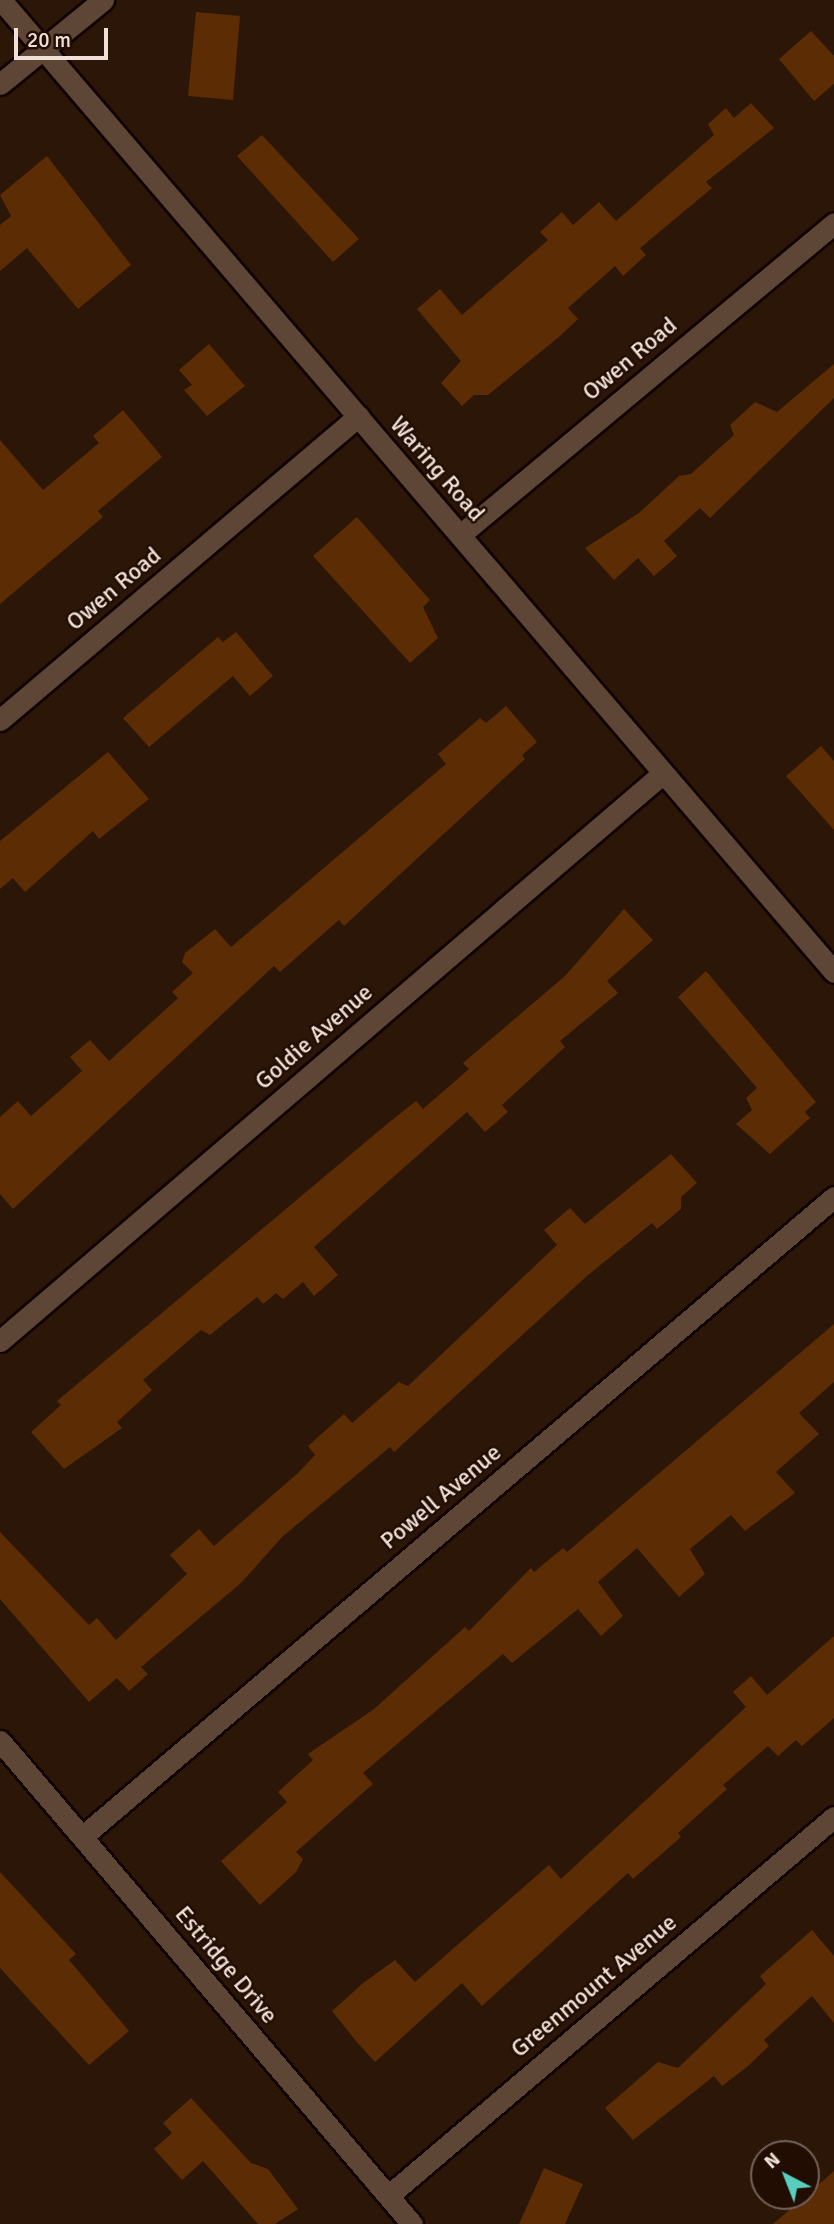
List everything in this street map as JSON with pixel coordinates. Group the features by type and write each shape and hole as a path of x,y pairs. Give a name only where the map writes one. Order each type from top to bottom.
{"street":[{"name":"Waring Road","path":"1,0 834,972"},
{"path":"0,84 103,0"},
{"name":"Owen Road","path":"460,535 834,223"},
{"name":"Owen Road","path":"0,720 358,416"},
{"name":"Goldie Avenue","path":"0,1341 662,774"},
{"name":"Powell Avenue","path":"83,1836 834,1197"},
{"name":"Estridge Drive","path":"0,1741 412,2224"},
{"name":"Greenmount Avenue","path":"388,2196 834,1817"}],"building":[{"path":"196,12 240,16 233,100 188,96"},
{"path":"811,31 834,56 834,84 814,101 779,59"},
{"path":"751,103 774,128 706,182 712,188 640,248 646,255 623,276 615,266 568,308 578,319 560,336 488,395 474,395 462,406 441,383 461,361 417,309 440,289 462,315 548,240 540,232 562,212 573,225 599,202 616,221 714,135 708,124 726,108 734,118"},
{"path":"262,135 359,239 333,262 237,156"},
{"path":"47,156 131,265 78,309 27,248 0,271 0,225 11,216 0,195"},
{"path":"209,344 245,386 207,416 184,390 192,385 179,370"},
{"path":"834,364 834,398 710,518 700,508 664,541 677,556 654,576 638,558 614,580 585,548 639,513 679,476 691,474 734,435 730,425 755,402 777,412"},
{"path":"123,410 162,457 98,511 103,517 0,604 0,440 43,490 99,443 93,436"},
{"path":"357,517 430,600 423,607 438,638 410,663 313,556"},
{"path":"236,632 273,676 250,696 233,676 149,747 123,718 218,637 223,642"},
{"path":"506,706 537,742 522,755 525,759 344,926 339,920 280,972 274,966 13,1209 0,1194 0,1117 18,1101 31,1116 82,1071 70,1057 90,1040 109,1061 178,998 172,992 193,973 182,962 185,953 215,929 231,947 446,764 438,754 480,718 486,723"},
{"path":"821,746 834,761 834,830 786,776"},
{"path":"108,752 149,799 99,839 93,831 25,892 13,878 0,889 0,841"},
{"path":"624,909 653,940 607,981 618,993 560,1041 565,1047 502,1105 508,1112 485,1132 467,1112 314,1247 338,1275 314,1296 303,1282 283,1299 276,1293 263,1304 257,1297 210,1335 201,1330 143,1380 152,1390 117,1422 122,1428 64,1469 31,1432 61,1405 57,1401 387,1124 416,1101 423,1109 469,1069 463,1063 565,976"},
{"path":"706,971 816,1102 805,1112 810,1118 770,1154 736,1124 752,1110 746,1098 757,1088 678,997"},
{"path":"671,1154 697,1183 681,1197 681,1209 657,1229 652,1223 587,1276 394,1452 390,1447 282,1537 241,1583 141,1667 148,1674 129,1691 117,1678 89,1702 0,1599 0,1532 89,1625 97,1618 116,1640 187,1574 170,1555 199,1529 214,1546 298,1473 315,1455 308,1446 344,1414 352,1423 399,1382 408,1386 557,1245 544,1230 570,1208 585,1224"},
{"path":"834,1324 834,1382 799,1413 819,1434 776,1472 795,1493 745,1531 731,1515 690,1549 705,1574 679,1597 637,1548 598,1582 623,1616 601,1636 578,1609 512,1663 503,1654 363,1773 373,1784 296,1852 303,1859 296,1872 260,1905 221,1861 287,1802 278,1792 313,1760 308,1754 374,1709 465,1627 469,1631 531,1568 534,1572 563,1548 567,1552"},
{"path":"834,1636 834,1718 802,1746 796,1740 778,1756 768,1746 723,1785 727,1789 678,1833 681,1837 633,1879 628,1873 482,2006 462,1983 375,2062 332,2011 362,1984 395,1960 415,1982 549,1865 561,1879 746,1707 733,1692 751,1676 767,1695"},
{"path":"0,1872 76,1954 69,1960 129,2031 89,2065 0,1968"},
{"path":"812,1930 834,1956 834,2023 812,1996 764,2040 769,2046 747,2067 722,2086 714,2076 633,2140 605,2108 658,2062 678,2068 766,1984 760,1976"},
{"path":"191,2098 251,2163 268,2169 298,2209 275,2224 258,2224 203,2161 182,2180 154,2149 172,2133 163,2123"},
{"path":"544,2168 583,2184 565,2224 519,2224"},
{"path":"834,2171 834,2224 773,2224 790,2210 820,2210 820,2184"}]}
